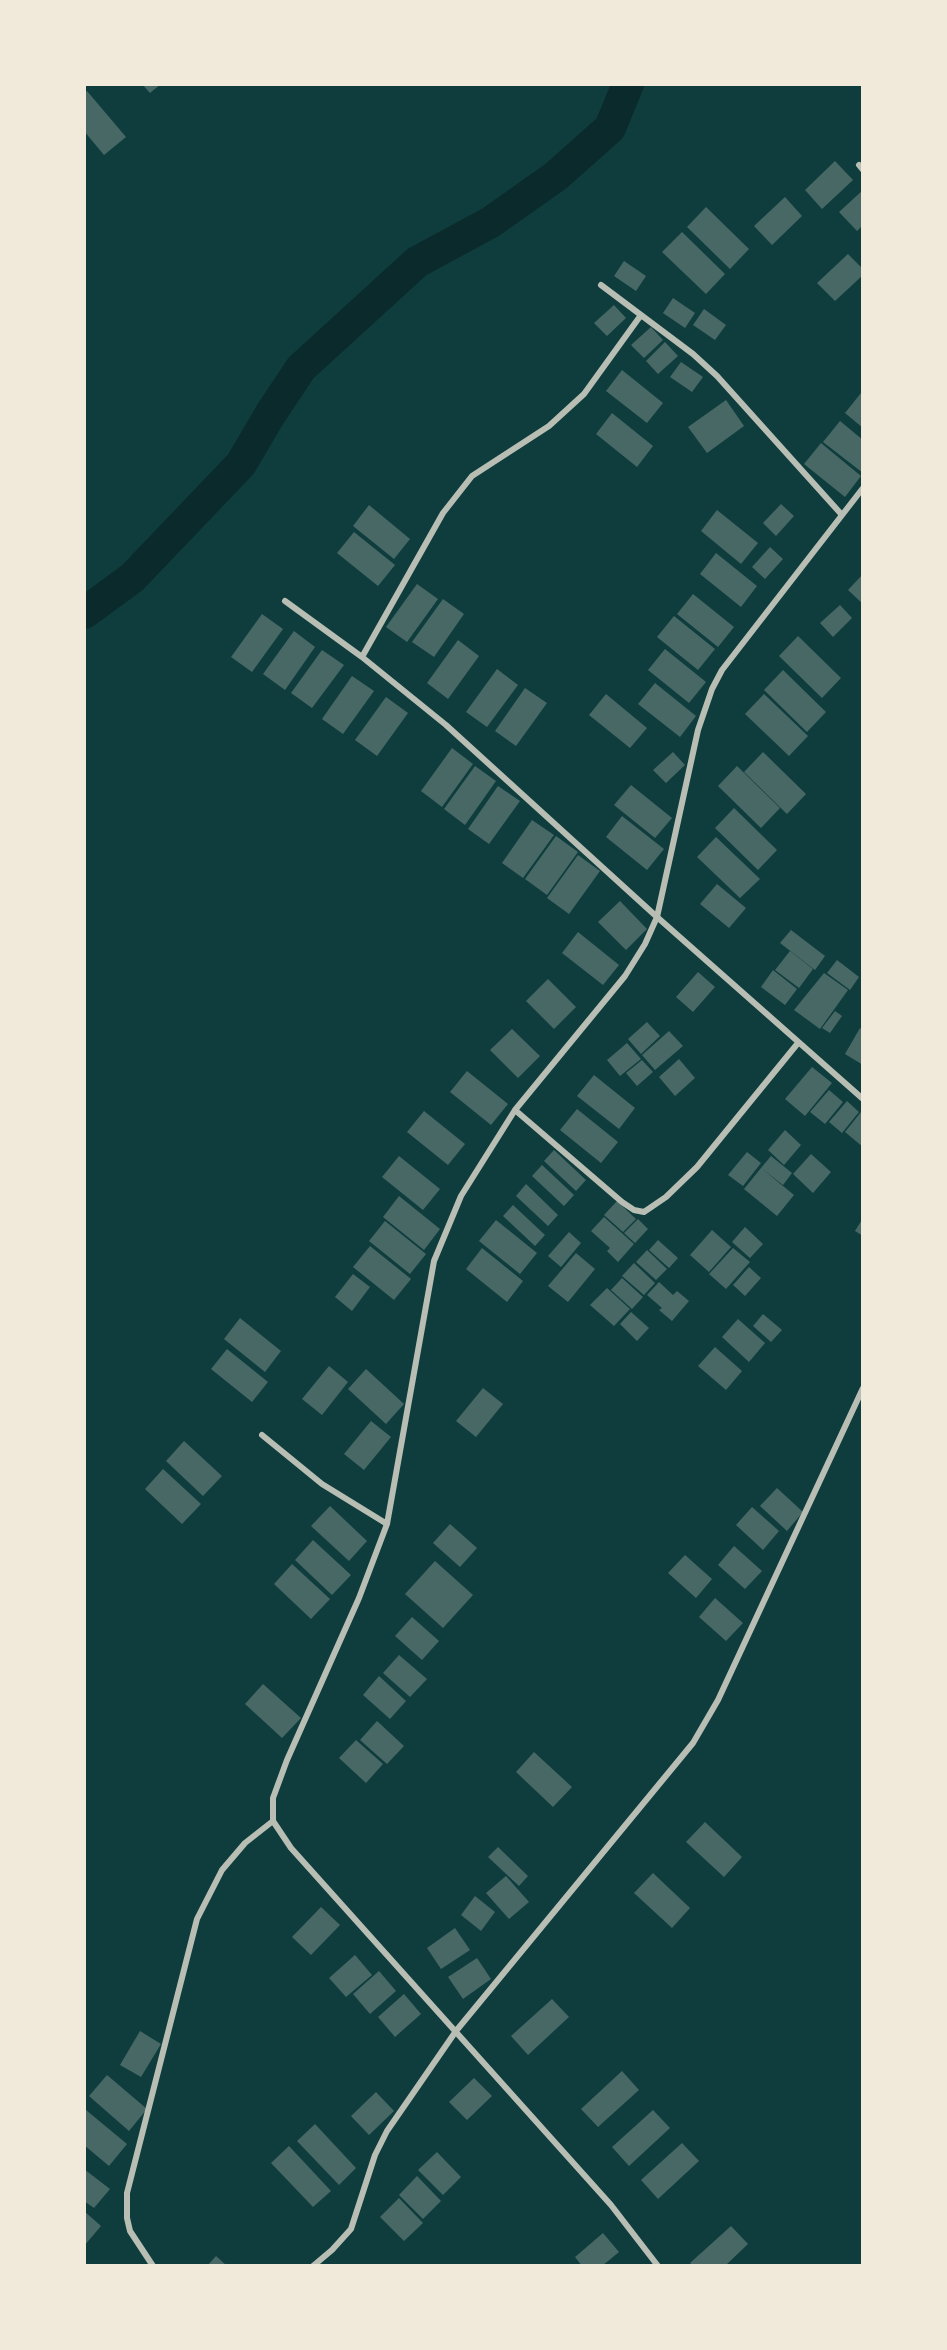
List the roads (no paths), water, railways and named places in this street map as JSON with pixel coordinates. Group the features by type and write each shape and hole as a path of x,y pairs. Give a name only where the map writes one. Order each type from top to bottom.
{"street":[{"path":"601,285 693,354 717,376 842,515"},
{"path":"362,657 442,513 472,476 549,426 584,394 641,315"},
{"path":"658,2266 611,2205 291,1848 273,1821 273,1798 359,1598 387,1524 434,1261 461,1196 516,1110 625,976 645,944 657,917 698,729 712,689 722,670 863,488"},
{"path":"285,601 362,657 446,725 657,917 863,1099"},
{"path":"516,1110 622,1202 634,1210 644,1212 666,1197 697,1167 798,1043"},
{"path":"313,2266 351,2229 375,2155 387,2131 456,2031 693,1743 718,1700 863,1388"},
{"path":"262,1435 322,1484 387,1524"},
{"path":"153,2266 130,2231 127,2218 127,2193 197,1919 222,1870 245,1843 273,1821"}],"waterway":[{"path":"84,613 132,578 241,464 301,368 417,262 491,222 556,176 610,128 628,84"}]}
